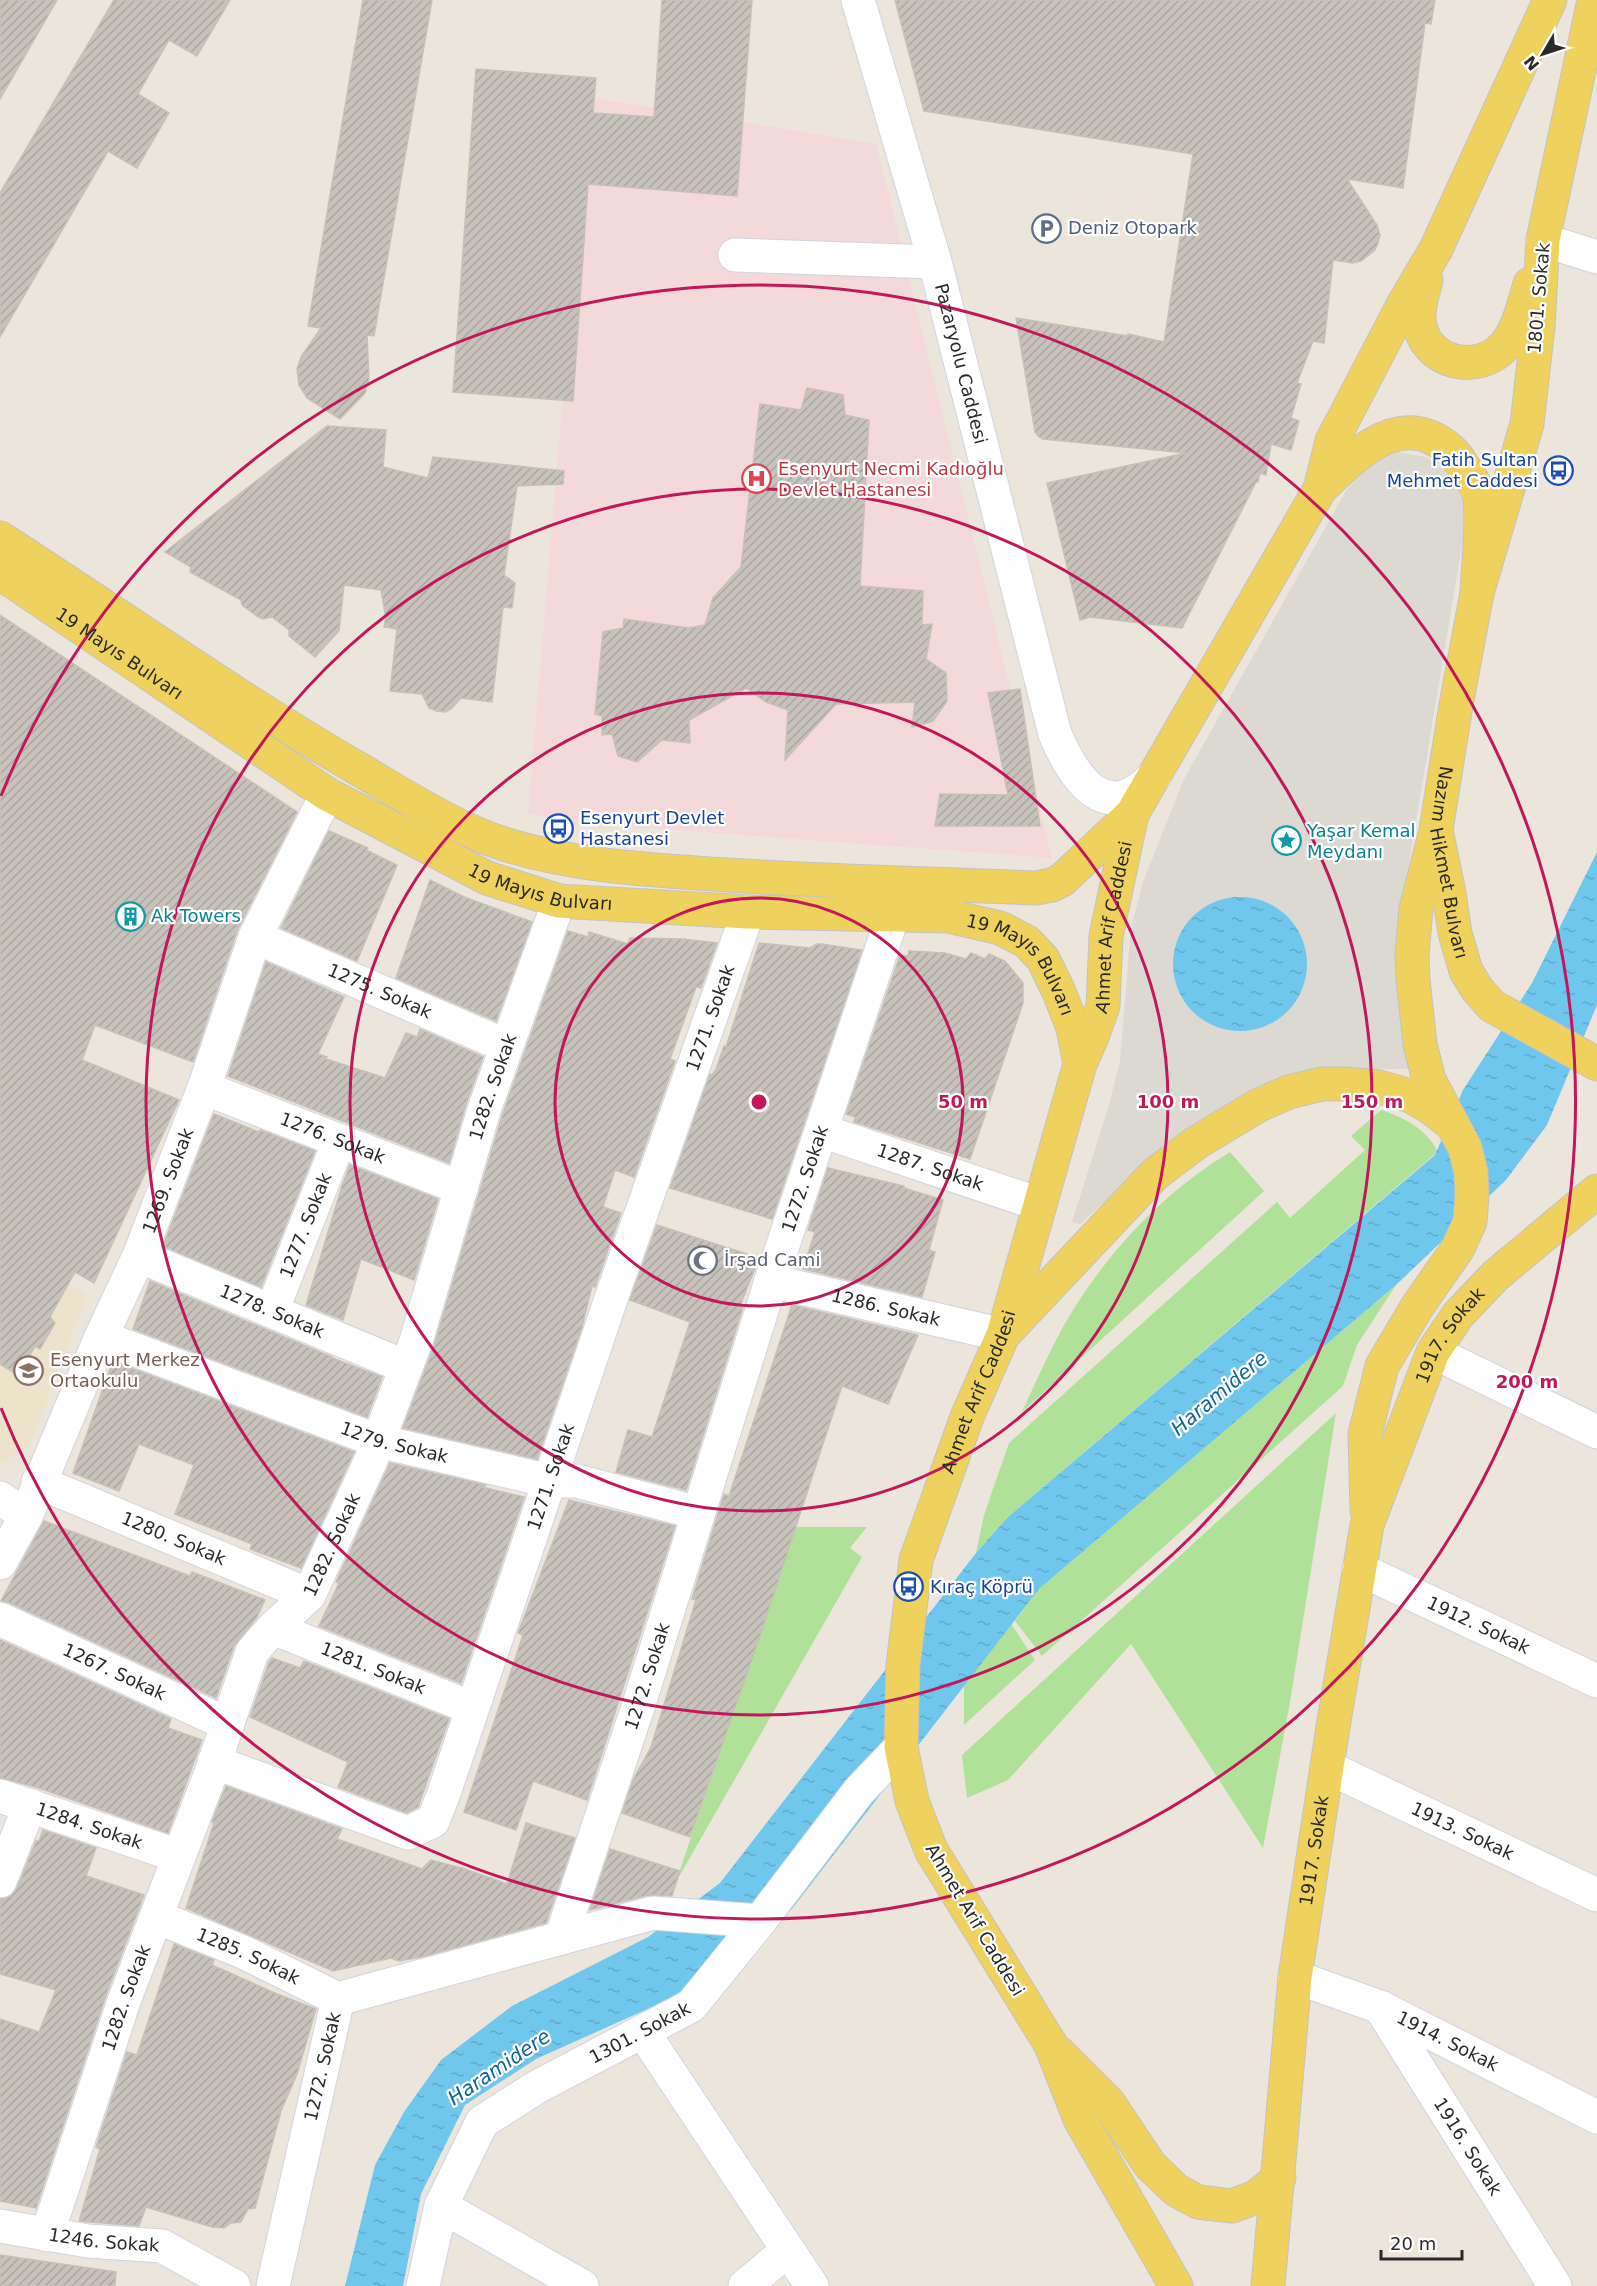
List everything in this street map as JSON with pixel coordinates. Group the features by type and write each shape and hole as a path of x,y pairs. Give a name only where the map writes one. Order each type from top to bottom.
{"main road":[{"path":"1320,489 1332,441 1402,305 1436,249 1550,0"},
{"name":"1801. Sokak","path":"1477,593 1527,424 1538,326 1543,240 1594,0"},
{"path":"1436,249 1421,296 1419,321 1425,339 1437,352 1452,362 1470,364 1490,358 1507,344 1521,314 1543,240"},
{"path":"1320,489 1362,450 1380,441 1398,434 1418,432 1438,441 1456,454 1480,498 1477,593"},
{"name":"Ahmet Arif Caddesi","path":"1176,2286 1080,2119 1051,2045 931,1850 912,1801 901,1747 903,1665 916,1560 967,1417 1003,1335 1080,1064 1103,1006 1106,936 1132,814 1320,489"},
{"name":"19 Mayıs Bulvarı","path":"0,538 308,740 414,801 461,827 506,845 562,859 618,868 755,877 1036,888 1052,885 1062,880 1132,814"},
{"name":"19 Mayıs Bulvarı","path":"0,573 327,794 487,878 559,901 748,912 948,916 1000,928 1027,942 1043,959 1073,1028 1080,1064"},
{"name":"Nazım Hikmet Bulvarı","path":"1477,593 1436,830 1455,933 1466,971 1477,989 1492,1006 1597,1064"},
{"name":"1917. Sokak","path":"1367,1525 1365,1434 1382,1366 1417,1307 1458,1248 1470,1222 1471,1172 1464,1148 1430,1080 1420,1044 1413,979 1412,955 1416,909 1436,830"},
{"path":"1003,1335 1155,1174 1196,1143 1259,1105 1289,1092 1323,1084 1346,1084 1379,1088 1411,1096 1454,1126"},
{"name":"1917. Sokak","path":"1268,2286 1295,1977 1367,1525 1433,1352 1458,1316 1495,1276 1596,1194"},
{"path":"1051,2045 1108,2102 1150,2165 1176,2190 1198,2202 1232,2206 1256,2197 1279,2178"}],"street":[{"name":"Pazaryolu Caddesi","path":"858,0 935,262 1055,734 1068,763 1085,785 1104,795 1129,797 1142,790 1155,776"},
{"path":"1543,240 1597,257"},
{"path":"735,255 935,262"},
{"name":"1269. Sokak","path":"0,1563 13,1507 38,1482 139,1256 204,1088 255,937 327,794"},
{"name":"1282. Sokak","path":"47,2235 124,2001 214,1762 252,1652 273,1628 309,1595 378,1441 416,1341 506,1046 559,901"},
{"name":"1271. Sokak","path":"214,1762 408,1833 432,1821 617,1281 748,912"},
{"name":"1272. Sokak","path":"273,2286 338,1999 561,1938 639,1704 771,1281 892,915"},
{"name":"1275. Sokak","path":"255,937 506,1046"},
{"name":"1276. Sokak","path":"204,1088 461,1188"},
{"name":"1287. Sokak","path":"822,1131 1039,1204"},
{"name":"1277. Sokak","path":"272,1311 339,1141"},
{"name":"1278. Sokak","path":"139,1256 406,1367"},
{"name":"1286. Sokak","path":"771,1281 1003,1335"},
{"name":"1279. Sokak","path":"101,1337 378,1441 550,1481 577,1481 698,1514"},
{"path":"1433,1352 1597,1432"},
{"name":"1280. Sokak","path":"38,1482 309,1595"},
{"name":"1912. Sokak","path":"1359,1569 1597,1681"},
{"name":"1267. Sokak","path":"0,1619 227,1724"},
{"name":"1281. Sokak","path":"273,1628 472,1708"},
{"name":"1301. Sokak","path":"423,2286 441,2206 482,2122 537,2087 691,2006 760,1921 859,1791 901,1747"},
{"name":"1913. Sokak","path":"1327,1767 1597,1895"},
{"path":"0,1881 15,1800"},
{"name":"1284. Sokak","path":"15,1800 179,1856"},
{"path":"561,1938 653,1913 760,1921"},
{"name":"1285. Sokak","path":"157,1917 243,1952 338,1999"},
{"name":"1914. Sokak","path":"1295,1977 1380,2007 1597,2117"},
{"name":"1916. Sokak","path":"1380,2007 1556,2286"},
{"path":"643,2032 812,2286"},
{"path":"441,2206 582,2286"},
{"name":"1246. Sokak","path":"0,2226 88,2241 162,2246 217,2281"},
{"path":"745,2286 788,2250"}],"shaded area":[{"name":"Esenyurt Necmi Kadıoğlu Devlet Hastanesi","path":"588,97 876,144 1052,858 566,822 528,813"},
{"name":"Yaşar Kemal Meydanı","path":"1398,452 1426,457 1447,472 1464,503 1463,539 1400,917 1409,1069 1354,1069 1132,1177 1080,1224 1072,1222 1109,1105 1120,1061 1131,928 1143,882 1184,779 1347,489 1373,462"},
{"name":"Esenyurt Merkez Ortaokulu","path":"0,1244 87,1295 30,1445 0,1465"}],"green space":[{"path":"1381,1110 1405,1120 1420,1130 1437,1150 1435,1154 1008,1517 976,1553 984,1515 1009,1443 1277,1202 1290,1218 1365,1150 1351,1136"},
{"path":"1230,1152 1264,1191 1022,1412 1070,1315 1110,1258 1146,1218 1186,1182"},
{"path":"1396,1285 1357,1345 1343,1386 1042,1656 1015,1621 1039,1589"},
{"path":"1336,1413 1290,1702 1263,1848 1131,1644 1008,1780 967,1798 962,1755"},
{"path":"795,1527 867,1527 850,1548 862,1557 676,1882"},
{"path":"973,1566 1035,1660 964,1725 964,1670"}],"water":[{"name":"Haramidere","path":"1597,852 1597,1005 1547,1125 1506,1180 1396,1285 1039,1589 791,1910 672,1998 536,2059 465,2105 421,2194 403,2286 345,2286 375,2165 404,2112 441,2060 512,2006 648,1937 720,1883 976,1553 1008,1517 1435,1155 1463,1090 1532,983"},
{"path":"1240,897 1266,902 1287,917 1302,938 1307,964 1302,990 1287,1011 1266,1026 1240,1031 1214,1026 1193,1011 1178,990 1173,964 1178,938 1193,917 1214,902"}],"building":[{"path":"0,0 57,0 0,99"},
{"path":"114,0 230,0 197,56 169,40 138,94 169,113 137,168 108,151 0,337 0,193"},
{"path":"363,0 432,0 374,336 367,335 369,379 365,393 340,419 307,398 299,385 297,369 301,357 321,328 308,326"},
{"path":"662,0 752,0 737,196 588,184 573,401 453,392 476,69 596,78 593,113 654,117"},
{"path":"895,0 1435,0 1431,24 1425,23 1403,188 1347,179 1377,225 1380,235 1378,243 1375,250 1361,261 1353,263 1333,260 1324,343 1313,341 1297,383 1301,384 1291,418 1299,421 1291,450 1271,444 1266,475 1260,473 1258,482 1182,628 1090,617 1080,620 1047,483 1186,453 1043,439 1038,436 1035,432 1016,318 1128,336 1128,334 1164,342 1193,154 924,111"},
{"path":"807,388 843,395 845,415 869,420 860,586 923,591 922,625 932,624 926,659 946,673 947,701 933,721 912,727 915,702 836,704 785,760 788,710 766,702 746,688 689,720 690,743 662,740 637,762 618,756 612,734 602,735 602,716 595,714 603,632 623,628 624,619 689,628 705,625 713,598 741,567 760,404 801,410"},
{"path":"327,426 386,430 383,467 428,478 433,457 564,471 563,484 517,486 504,575 515,583 512,608 503,607 492,702 461,698 445,712 429,708 422,694 390,691 397,629 384,627 386,618 381,590 344,585 339,631 315,657 289,636 289,630 272,617 263,619 257,616 242,605 241,600 190,572 191,567 165,552"},
{"name":"Ak Towers","path":"0,615 297,812 237,931 193,1062 95,1025 82,1060 179,1100 94,1283 75,1272 50,1317 55,1323 40,1349 35,1346 18,1375 0,1364"},
{"path":"1020,689 1040,826 935,826 940,794 1008,795 988,693"},
{"path":"329,831 368,848 366,850 397,865 357,961 281,928"},
{"path":"430,880 464,897 532,922 496,1021 396,978"},
{"path":"568,931 588,937 589,932 628,944 630,938 682,939 717,943 701,988 696,987 670,1059 675,1061 634,1177 615,1170 603,1207 621,1213 595,1287 592,1286 582,1327 537,1459 403,1428 434,1346 502,1116"},
{"path":"759,943 810,948 822,944 862,950 772,1219 670,1188 710,1074 712,1075 716,1069 724,1046 726,1047"},
{"path":"909,951 945,953 966,959 971,953 985,959 989,954 1005,961 1023,983 1023,1003 970,1159 854,1122 855,1117 846,1114 900,955 908,956"},
{"path":"266,962 344,997 318,1054 327,1057 326,1059 385,1078 406,1033 417,1037 420,1029 483,1057 466,1104 449,1163 228,1076"},
{"path":"214,1114 315,1151 261,1287 163,1246"},
{"path":"350,1165 438,1199 414,1280 361,1259 343,1320 306,1305"},
{"path":"828,1168 904,1186 904,1188 943,1200 929,1250 935,1252 922,1297 803,1269 815,1232 808,1230"},
{"path":"657,1225 759,1258 740,1306 743,1307 686,1490 616,1472 628,1430 652,1437 690,1322 630,1300"},
{"path":"150,1281 382,1377 367,1417 133,1329"},
{"path":"792,1305 918,1335 888,1404 842,1386 760,1636 690,1837 622,1813 633,1780 651,1747 696,1600 692,1599 724,1494 729,1496"},
{"path":"112,1363 119,1366 120,1364 354,1452 301,1568 250,1549 252,1544 175,1514 194,1465 139,1444 119,1491 73,1473"},
{"path":"390,1463 486,1485 482,1487 524,1497 461,1683 319,1626 339,1583 336,1582"},
{"path":"569,1500 675,1526 587,1800 533,1781 516,1830 464,1812 523,1635 518,1633"},
{"path":"44,1521 190,1576 192,1572 265,1600 257,1617 234,1646 216,1698 8,1602 1,1601"},
{"path":"0,1640 171,1719 168,1728 202,1740 168,1833 36,1787 0,1778"},
{"path":"272,1658 300,1668 304,1661 449,1719 418,1807 407,1813 338,1787 348,1762 250,1717"},
{"path":"226,1786 342,1829 337,1839 422,1869 431,1860 507,1884 526,1823 575,1838 546,1923 421,1957 399,1961 391,1958 333,1971 186,1908 214,1823 212,1822"},
{"path":"43,1830 96,1848 86,1876 144,1895 106,1995 36,2208 0,2201 0,2019 39,2032 56,1990 0,1974 0,1899 11,1896 17,1888 36,1841 39,1841"},
{"path":"610,1849 680,1871 672,1896 648,1895 590,1910"},
{"path":"174,1944 214,1960 212,1965 316,2009 297,2074 281,2111 255,2208 248,2209 241,2222 231,2223 224,2228 212,2227 146,2207 139,2226 79,2221 100,2149 96,2147 127,2052 137,2055"},
{"path":"0,2255 116,2272 115,2286 0,2286"}],"place":[{"name":"Deniz Otopark","path":"1047,228"},
{"name":"Fatih Sultan Mehmet Caddesi","path":"1559,470"},
{"name":"Esenyurt Necmi Kadıoğlu Devlet Hastanesi","path":"757,479"},
{"name":"Esenyurt Devlet Hastanesi","path":"559,828"},
{"name":"Yaşar Kemal Meydanı","path":"1286,841"},
{"name":"Ak Towers","path":"130,916"},
{"name":"İrşad Cami","path":"703,1260"},
{"name":"Esenyurt Merkez Ortaokulu","path":"29,1370"},
{"name":"Kıraç Köprü","path":"909,1587"}]}
